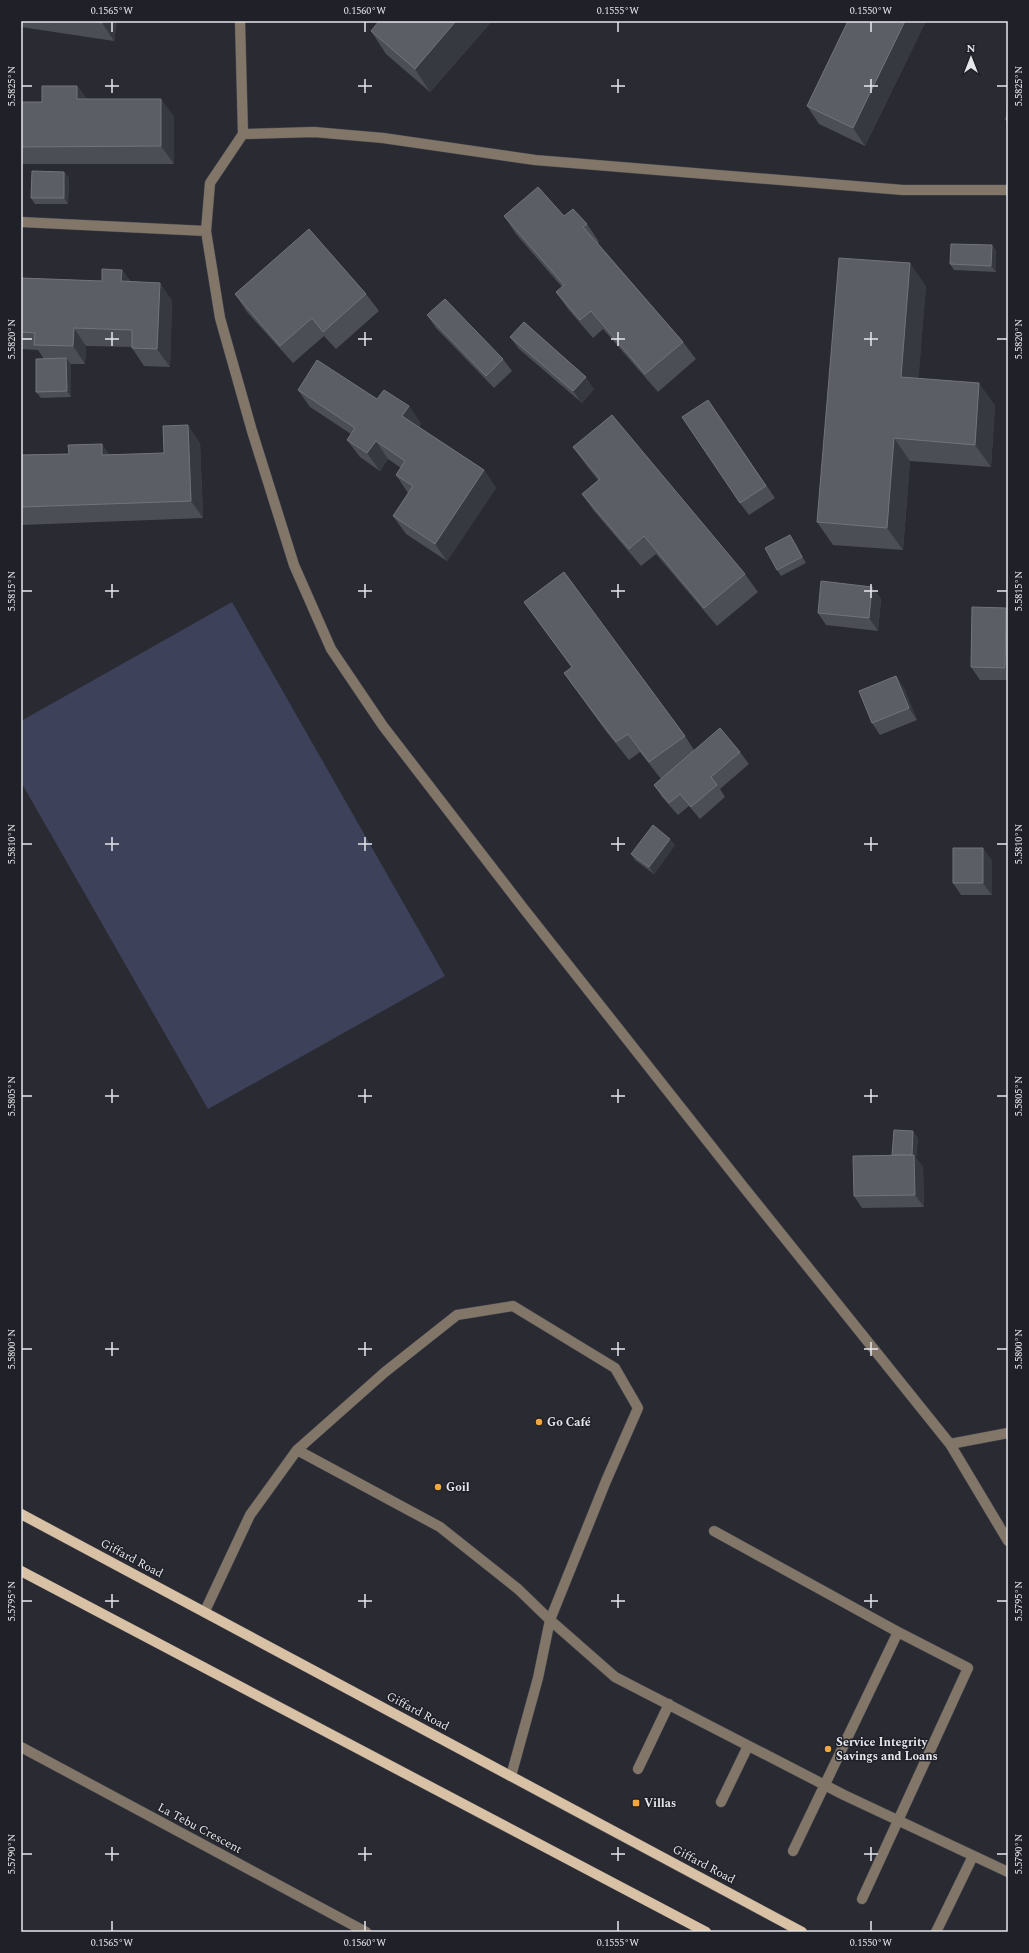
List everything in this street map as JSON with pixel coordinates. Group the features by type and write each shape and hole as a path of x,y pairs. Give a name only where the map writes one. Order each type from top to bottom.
{"main road":[{"name":"Giffard Road","path":"21,1514 802,1932"},
{"path":"21,1571 706,1932"}],"street":[{"path":"240,21 243,134 210,183 206,231 220,318 252,431 294,565 331,649 383,726 524,909 742,1185 950,1444 1008,1541"},
{"path":"243,134 314,132 383,138 535,160 903,190 1008,190"},
{"path":"21,222 206,231"},
{"path":"205,1612 250,1515 297,1450 385,1372 457,1316 513,1306 615,1368 638,1408 606,1481 550,1620 538,1678 511,1776"},
{"path":"950,1444 1008,1433"},
{"path":"297,1450 440,1527 518,1589 550,1620 615,1677 824,1785 1008,1872"},
{"path":"714,1531 898,1632 968,1668 862,1899"},
{"path":"793,1851 898,1632"},
{"path":"638,1768 669,1704"},
{"path":"721,1802 748,1746"},
{"name":"La Tebu Crescent","path":"21,1747 366,1932"},
{"path":"936,1932 973,1856"}],"shaded area":[{"path":"232,602 445,976 208,1109 21,782 21,721"}],"building":[{"path":"89,21 102,21 102,23"},
{"path":"379,21 456,21 415,69 371,31"},
{"path":"848,21 905,21 853,128 807,106"},
{"path":"42,86 77,86 77,99 161,99 161,146 21,147 21,102 42,102"},
{"path":"1008,105 1008,121 1006,120"},
{"path":"32,171 64,172 64,198 31,198"},
{"path":"538,187 564,216 573,209 587,224 583,227 683,342 645,374 591,311 580,320 556,292 564,285 504,216"},
{"path":"309,229 366,294 323,332 312,318 280,346 235,294"},
{"path":"951,244 992,245 991,266 950,264"},
{"path":"839,258 910,263 901,377 979,383 975,445 894,438 887,528 817,522"},
{"path":"102,269 122,270 121,281 160,283 157,349 132,348 132,330 74,328 73,346 34,345 35,333 21,332 21,278 102,281"},
{"path":"445,299 503,359 486,376 427,315"},
{"path":"524,322 586,377 573,391 510,337"},
{"path":"66,358 67,391 36,392 36,359"},
{"path":"317,360 377,399 384,390 409,406 402,416 484,470 435,544 393,516 413,486 396,475 405,461 376,441 367,453 347,440 355,428 298,390"},
{"path":"708,400 766,486 740,503 682,417"},
{"path":"612,415 745,574 704,608 644,536 629,549 582,494 600,479 573,447"},
{"path":"188,425 191,501 21,507 21,455 69,454 68,445 102,444 102,455 164,453 163,426"},
{"path":"790,535 802,557 777,570 765,548"},
{"path":"564,572 685,736 649,762 628,734 616,742 564,673 572,667 524,602"},
{"path":"821,581 872,587 869,618 818,613"},
{"path":"972,607 1006,608 1005,668 971,667"},
{"path":"896,676 909,708 872,723 859,691"},
{"path":"720,728 740,752 711,777 717,785 691,807 680,794 669,803 654,785"},
{"path":"653,825 670,839 649,867 631,854"},
{"path":"953,848 983,848 983,883 953,883"},
{"path":"894,1130 913,1131 912,1155 892,1155"},
{"path":"914,1155 915,1195 854,1196 853,1156"}],"place":[{"name":"Go Café","path":"539,1422"},
{"name":"Goil","path":"438,1487"},
{"name":"Service Integrity Savings and Loans","path":"828,1749"},
{"name":"Villas","path":"636,1803"}]}
